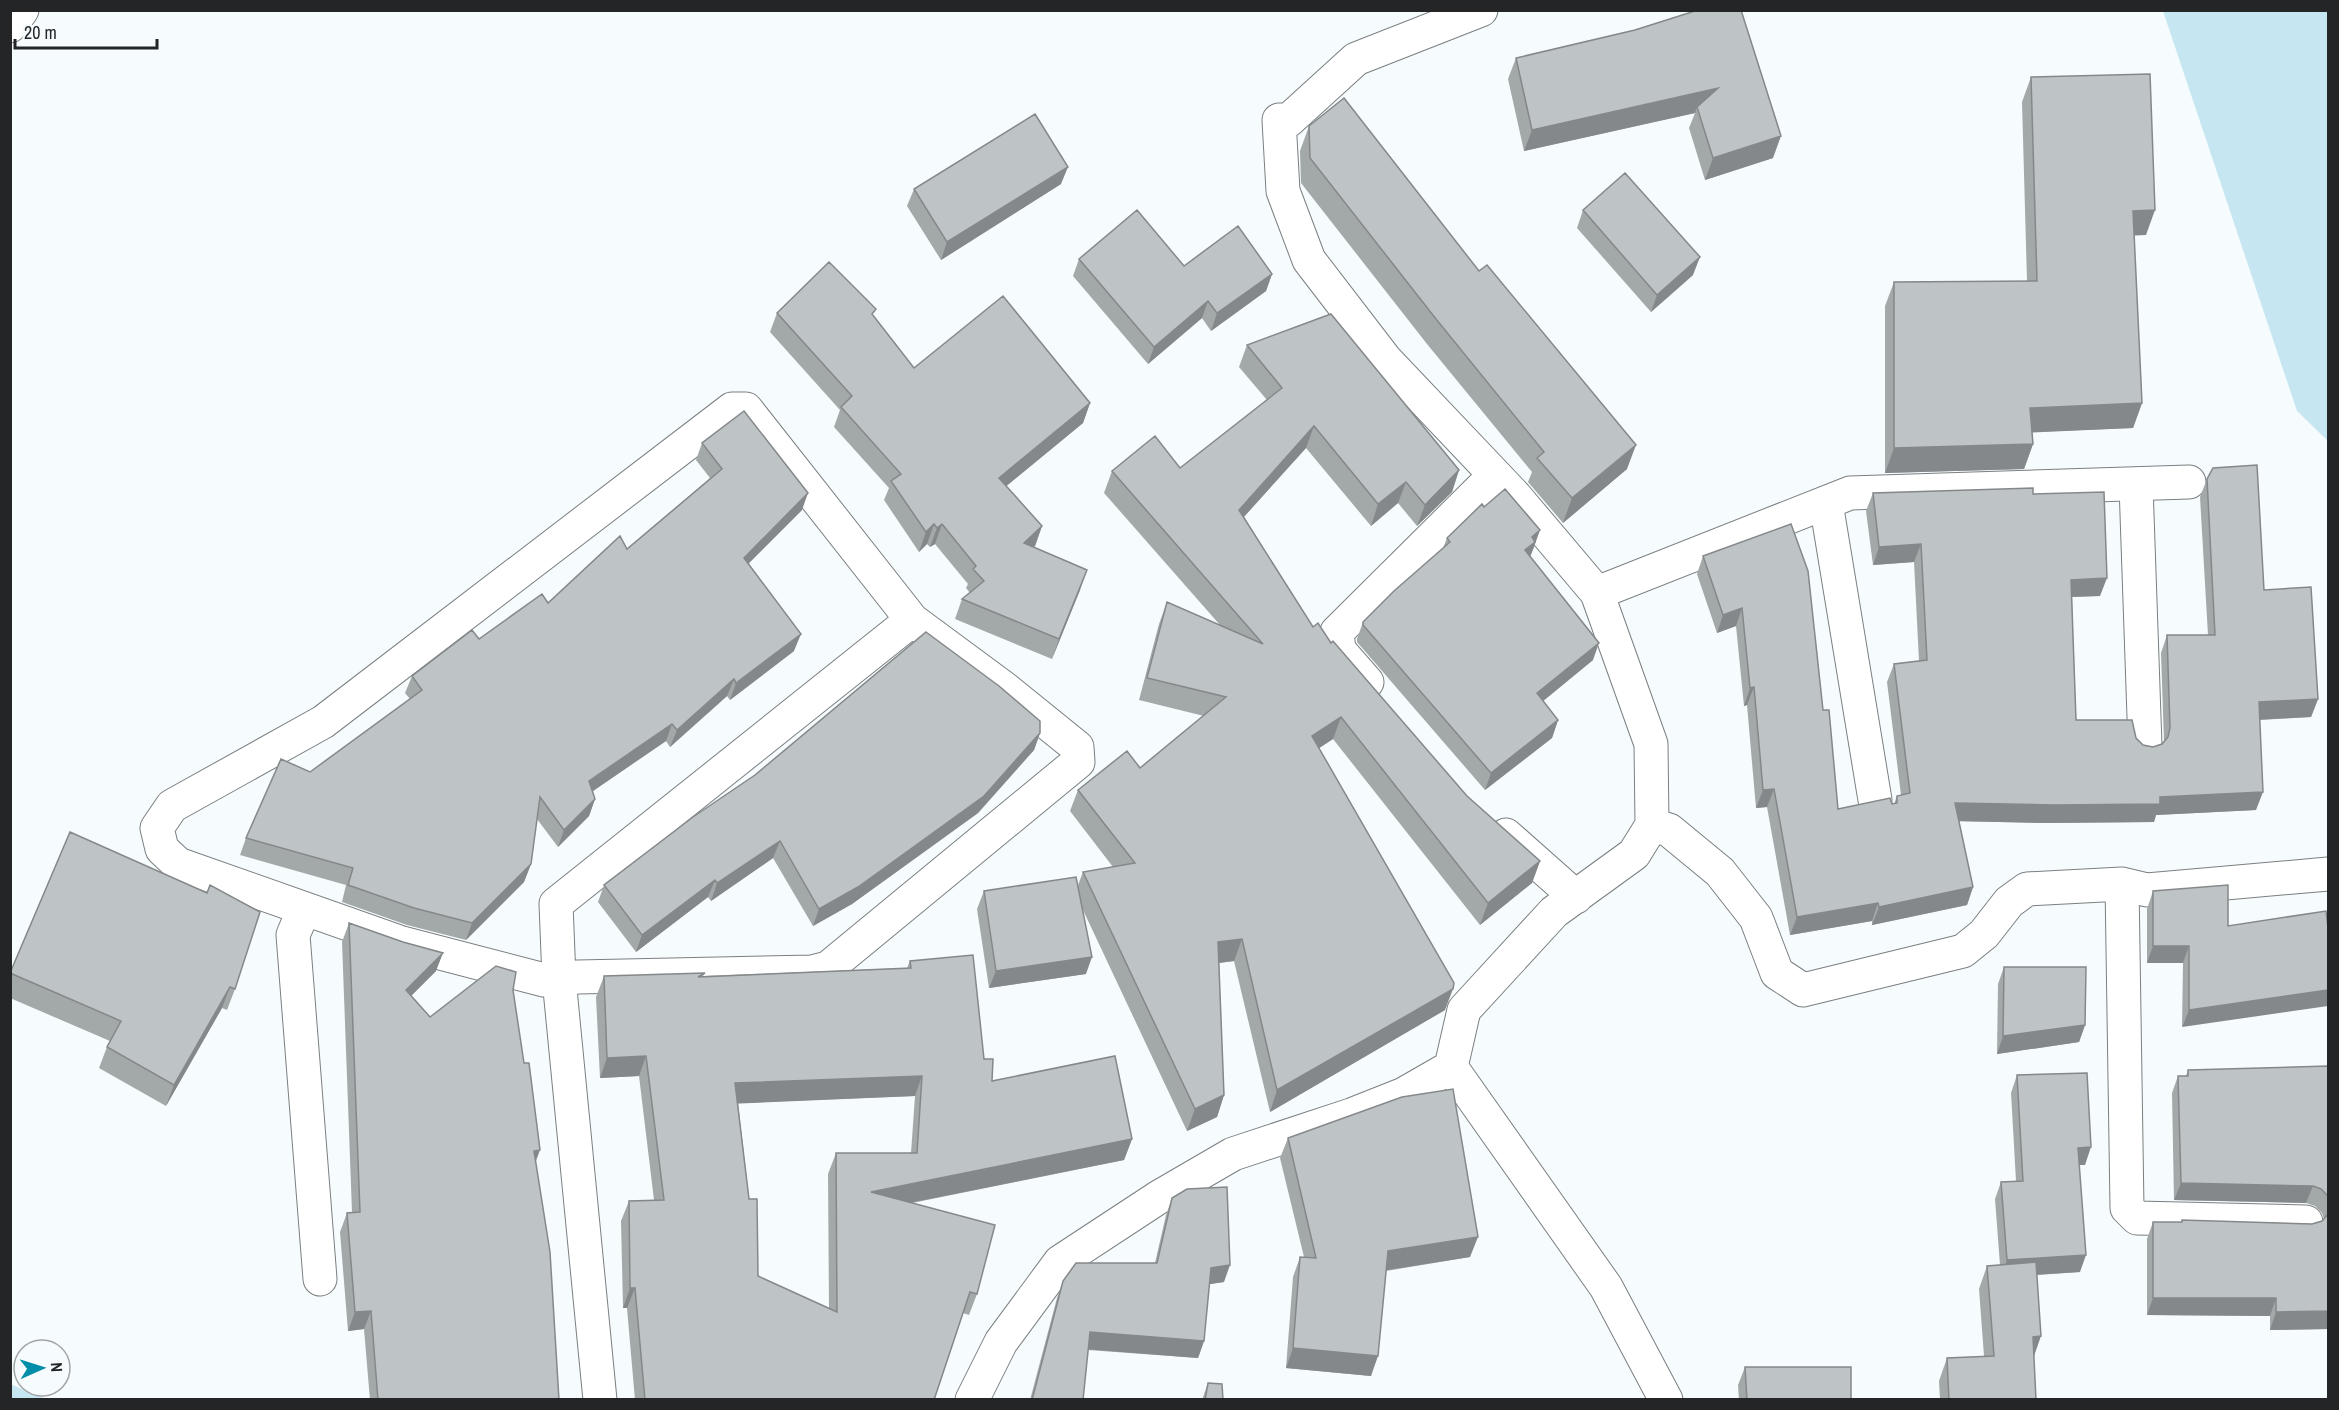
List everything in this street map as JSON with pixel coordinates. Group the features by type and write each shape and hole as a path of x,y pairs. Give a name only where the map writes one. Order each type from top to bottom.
{"street":[{"path":"10,26 22,10"},
{"path":"972,1400 1001,1342 1060,1262 1159,1197 1233,1154 1362,1111 1404,1094 1451,1067 1464,1010 1554,912 1634,854 1652,825 1651,744 1597,592 1495,475 1385,358 1309,260 1283,191 1279,120 1289,120 1356,58 1481,10"},
{"path":"732,409 746,409 912,620 1004,688 1077,747 1078,762 828,968 812,972 544,980 402,943 178,864 162,849 157,828 172,806 323,722 732,409"},
{"path":"1384,702 1339,650 1337,632 1495,475"},
{"path":"1597,592 1850,493 2189,482"},
{"path":"2136,485 2145,746"},
{"path":"1826,503 1875,800"},
{"path":"600,1400 559,979 556,904 912,620"},
{"path":"1482,813 1576,897"},
{"path":"1652,825 1669,830 1720,872 1756,918 1777,973 1803,990 1963,951 1984,934 2009,902 2027,889 2122,884 2147,890 2328,874"},
{"path":"2122,884 2127,1208 2137,1218 2306,1222"},
{"path":"304,909 293,935 320,1279"},
{"path":"1451,1067 1606,1287 1666,1400"}],"shaded area":[{"path":"2163,11 2328,11 2328,441 2297,411"},
{"path":"10,1384 12,1385 12,1398 46,1399 11,1399"}],"building":[{"path":"1698,10 1741,10 1781,136 1713,158 1697,107 1718,88 1532,130 1516,58 1635,30"},
{"path":"2150,74 2155,210 2133,211 2142,403 2030,408 2033,444 1894,448 1894,282 2037,281 2031,77"},
{"path":"1344,98 1479,271 1487,265 1636,445 1572,498 1537,458 1544,452 1310,158 1309,126"},
{"path":"1035,114 1068,167 947,242 914,189"},
{"path":"1625,173 1700,257 1657,295 1583,210"},
{"path":"1137,210 1184,266 1238,226 1272,274 1217,313 1208,301 1154,347 1079,259"},
{"path":"829,262 876,309 872,314 914,368 1003,296 1090,403 999,478 1042,526 1024,543 1087,570 1059,639 962,599 984,581 973,569 976,566 942,524 937,528 934,524 926,532 891,481 901,474 841,407 852,396 777,313"},
{"path":"1331,314 1459,470 1425,505 1406,482 1378,504 1314,426 1239,510 1313,627 1318,623 1331,643 1333,641 1467,796 1540,861 1488,903 1341,717 1312,736 1454,983 1453,989 1277,1090 1242,939 1218,942 1224,1095 1195,1109 1083,872 1135,863 1078,790 1127,751 1140,768 1226,697 1147,678 1167,602 1263,644 1112,471 1155,436 1180,468 1282,388 1247,345"},
{"path":"744,411 808,493 744,558 801,634 736,683 734,679 677,730 672,724 589,781 595,799 564,830 540,797 531,864 472,923 414,908 348,885 353,868 246,838 281,759 310,772 422,690 412,676 472,630 479,639 542,594 548,603 620,536 627,549 722,469 702,443"},
{"path":"2257,465 2264,590 2311,587 2318,699 2259,702 2263,792 2160,797 2160,804 1955,803 1973,887 1879,907 1878,903 1797,917 1774,789 1763,790 1754,687 1750,688 1742,608 1723,615 1703,556 1791,524 1808,571 1823,710 1829,710 1838,809 1890,798 1892,804 1897,803 1897,796 1910,793 1894,664 1927,660 1921,544 1879,547 1873,493 2033,488 2033,494 2104,492 2107,578 2071,580 2076,720 2132,720 2136,738 2143,745 2153,747 2162,744 2168,737 2170,728 2167,635 2215,635 2207,479 2213,468"},
{"path":"1505,489 1540,530 1532,537 1535,542 1525,550 1599,643 1537,693 1558,720 1491,773 1363,625 1363,622 1394,591 1450,542 1447,538 1482,504 1484,507"},
{"path":"926,632 999,686 1040,721 1040,733 984,796 858,887 819,909 780,841 717,883 715,880 642,935 604,885 693,817 755,775"},
{"path":"70,832 207,893 210,885 260,912 235,989 230,987 174,1085 107,1047 121,1021 10,973"},
{"path":"1076,877 1092,957 996,971 984,891"},
{"path":"2228,885 2228,926 2326,911 2328,990 2189,1010 2189,946 2153,946 2153,891"},
{"path":"349,923 443,953 406,990 430,1017 496,966 516,972 513,990 524,1063 529,1063 540,1150 534,1151 550,1252 559,1400 378,1400 371,1311 355,1312 347,1213 360,1212"},
{"path":"973,955 984,1059 993,1059 992,1081 1115,1056 1132,1139 871,1192 995,1225 977,1294 970,1292 934,1400 645,1400 635,1288 630,1288 629,1201 664,1200 646,1056 607,1058 604,976 705,973 698,977 911,968 910,961","holes":["922,1076 917,1153 836,1153 837,1312 758,1276 757,1199 749,1199 735,1083"]},
{"path":"2004,967 2086,967 2085,1025 2003,1036"},
{"path":"2328,1066 2328,1196 2321,1189 2313,1186 2181,1183 2178,1076 2188,1076 2188,1070"},
{"path":"2087,1073 2091,1147 2078,1148 2086,1255 2007,1260 2001,1182 2023,1181 2017,1075"},
{"path":"1453,1089 1478,1237 1388,1251 1378,1356 1293,1348 1300,1257 1316,1258 1288,1138 1402,1097"},
{"path":"1227,1187 1230,1265 1211,1268 1204,1341 1090,1332 1083,1400 1032,1400 1063,1281 1076,1263 1157,1263 1172,1198 1187,1189"},
{"path":"2328,1214 2328,1311 2276,1312 2276,1298 2153,1298 2153,1222 2182,1222 2182,1220 2312,1224 2322,1221"},
{"path":"2036,1262 2041,1336 2033,1337 2036,1400 1949,1400 1947,1358 1994,1356 1987,1266"},
{"path":"1745,1367 1851,1367 1851,1400 1747,1400"},
{"path":"1208,1383 1222,1384 1223,1400 1205,1400"}]}
